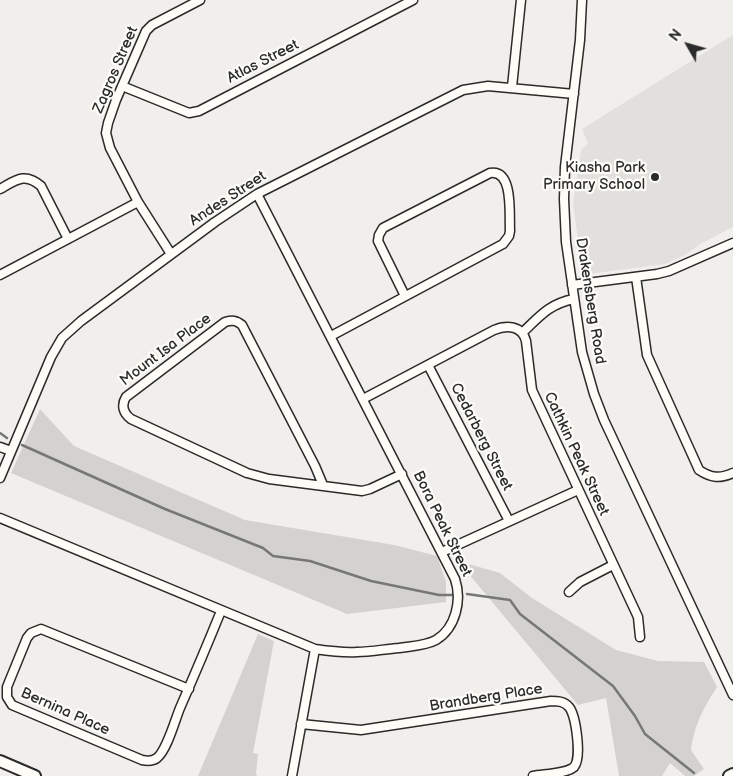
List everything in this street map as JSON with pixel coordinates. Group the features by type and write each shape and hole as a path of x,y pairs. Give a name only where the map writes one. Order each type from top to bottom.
{"street":[{"name":"Zagros Street","path":"171,254 138,202 110,148 106,133 122,86 148,28 190,2 200,0"},
{"name":"Atlas Street","path":"122,86 189,113 199,112 413,0"},
{"path":"512,87 522,0"},
{"name":"Drakensberg Road","path":"582,0 580,40 565,167 564,199 566,242 582,352 594,394 604,420 733,695"},
{"name":"Andes Street","path":"0,478 51,357 62,338 215,222 257,194 454,93 480,86 512,87 574,94"},
{"path":"331,336 503,244 510,231 507,183 502,175 490,172 382,228 378,241 405,296"},
{"path":"0,188 22,178 33,179 41,186 68,239"},
{"name":"Bora Peak Street","path":"0,518 315,649 358,652 422,645 434,641 443,635 456,613 459,593 455,579 257,194"},
{"path":"0,275 138,202"},
{"path":"572,285 657,274 681,267 733,243"},
{"path":"636,277 647,356 699,470 707,475 718,478 733,473"},
{"path":"363,399 503,326 517,328 522,333 550,308 560,302 574,298"},
{"name":"Mount Isa Place","path":"323,485 253,345 242,324 239,322 233,320 225,322 124,400 125,412 131,419 247,473 269,478 362,491 402,474"},
{"name":"Cathkin Peak Street","path":"522,333 526,341 532,390 639,621 640,637"},
{"name":"Cedarberg Street","path":"428,365 509,521"},
{"path":"0,447 11,451"},
{"path":"442,552 578,490"},
{"path":"569,592 580,582 613,565"},
{"name":"Bernina Place","path":"189,689 41,629 31,633 27,638 6,693 12,705 146,760 157,758 164,748 189,689 221,611"},
{"path":"292,776 315,649"},
{"name":"Brandberg Place","path":"301,724 361,730 551,701 569,706 579,750 577,762 568,770 532,776"},
{"path":"0,761 35,776"},
{"path":"729,776 733,774"}],"shaded area":[{"name":"Kiasha Park Primary School","path":"733,35 733,227 702,243 685,255 665,264 588,274 582,269 573,204 581,150 588,143 582,129"},
{"path":"40,409 74,446 245,520 394,545 437,556 446,582 446,602 347,614 11,473"},
{"path":"458,561 500,573 532,598 616,650 658,661 704,662 717,687 700,717 694,732 691,750 704,769 694,776 685,776 670,763 662,776 619,776 606,698 578,705"},
{"path":"258,634 274,641 253,753 258,754 257,776 198,776"}],"waterway":[{"path":"0,433 7,438"},
{"path":"22,445 165,509 263,548 273,556 310,561 371,581 439,595 454,595"},
{"path":"467,594 510,600 520,614 613,686 635,716 645,734 694,773"}],"place":[{"name":"Kiasha Park Primary School","path":"655,177"}]}
